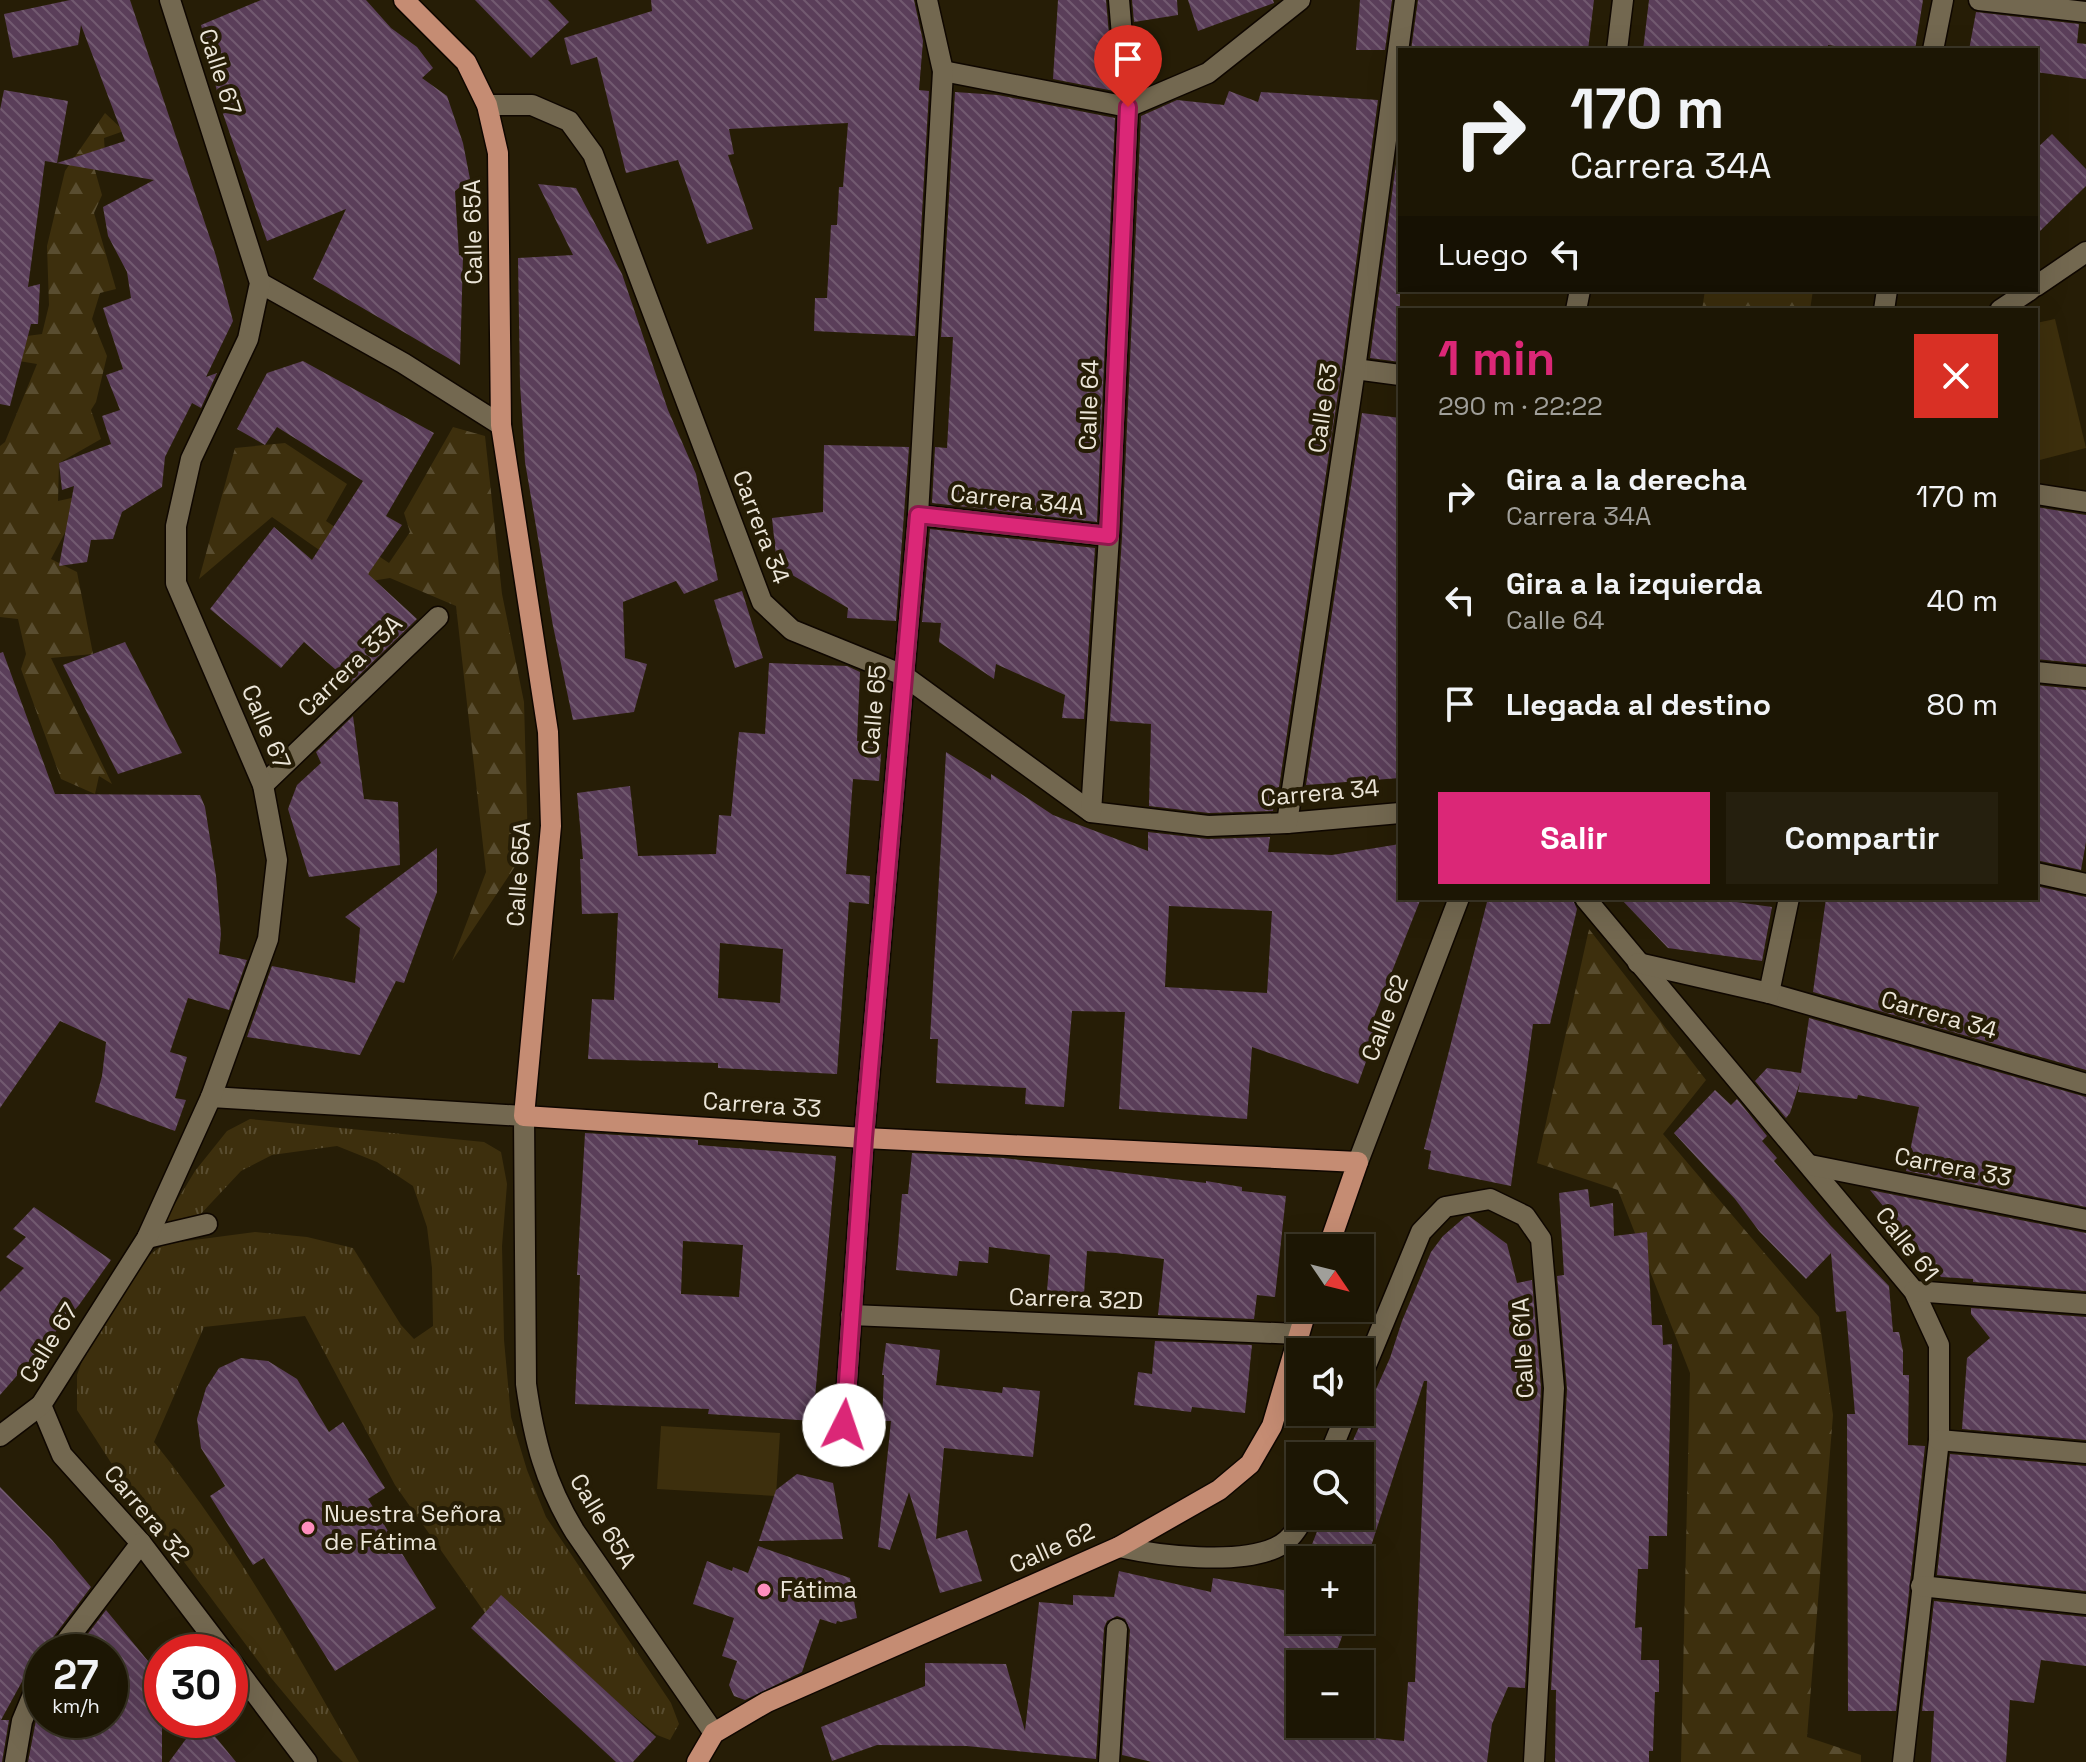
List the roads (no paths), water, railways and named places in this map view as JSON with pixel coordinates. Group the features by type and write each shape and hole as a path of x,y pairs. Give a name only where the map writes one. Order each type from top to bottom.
{"main road":[{"name":"Calle 65A","path":"404,0 466,62 487,105 498,153 501,425 548,732 551,826 524,1116"},
{"name":"Carrera 33","path":"524,1116 864,1138 1358,1162"},
{"name":"Calle 62","path":"1333,1234 1358,1162"},
{"name":"Calle 62","path":"714,1733 767,1702 1119,1547 1219,1490 1250,1464 1272,1426 1302,1322"},
{"path":"697,1762 714,1733"}],"street":[{"name":"Calle 67","path":"0,1436 41,1405 147,1238 211,1097 268,939 277,860 263,785 176,583 176,526 191,459 248,339 260,283 170,0"},
{"name":"Calle 65","path":"844,1425 864,1138 918,515 943,71 927,0"},
{"name":"Calle 64","path":"1091,812 1109,536 1128,107 1119,0"},
{"path":"943,71 1128,107 1208,73 1300,0"},
{"name":"Calle 63","path":"1398,48 1405,0"},
{"path":"1617,48 1623,0"},
{"path":"1933,48 1943,0"},
{"path":"1979,0 2086,12"},
{"name":"Calle 63","path":"1287,823 1355,369 1398,52"},
{"name":"Carrera 34","path":"487,105 532,105 569,121 593,154 762,602 792,630 903,675 1091,812 1208,826 1398,813"},
{"path":"2038,285 2086,252"},
{"path":"260,283 403,363 501,425"},
{"path":"2003,308 2027,292"},
{"path":"1355,369 1398,375"},
{"path":"2038,494 2086,502"},
{"name":"Carrera 34A","path":"918,515 1109,536"},
{"name":"Carrera 33A","path":"263,785 438,617"},
{"path":"2038,672 2086,677"},
{"path":"2038,873 2086,884"},
{"name":"Calle 62","path":"1358,1162 1458,900"},
{"name":"Calle 61","path":"1587,900 1914,1291 1939,1345 1939,1440 1903,1762"},
{"path":"1769,993 1789,900"},
{"name":"Carrera 34","path":"1638,963 1769,993 2086,1084"},
{"name":"Carrera 33","path":"211,1097 524,1116"},
{"name":"Calle 65A","path":"524,1116 526,1384 541,1458 555,1500 575,1532 714,1733"},
{"name":"Carrera 33","path":"1810,1165 2086,1220"},
{"name":"Calle 61A","path":"1374,1346 1421,1232 1445,1207 1490,1199 1525,1216 1541,1239 1554,1388 1534,1762"},
{"path":"147,1238 207,1224"},
{"path":"1914,1291 2086,1304"},
{"name":"Carrera 32D","path":"851,1315 1298,1334"},
{"name":"Carrera 32","path":"41,1405 62,1455 141,1543 210,1634"},
{"path":"1939,1440 2086,1453"},
{"path":"1119,1547 1158,1555 1248,1556 1278,1547 1297,1530"},
{"path":"72,1634 141,1543"},
{"path":"1921,1586 2086,1604"},
{"path":"1109,1762 1117,1629"},
{"path":"248,1684 307,1762"},
{"path":"15,1762 24,1716"}],"place":[{"name":"Nuestra Señora de Fátima","path":"308,1528"},
{"name":"Fátima","path":"764,1590"}]}
